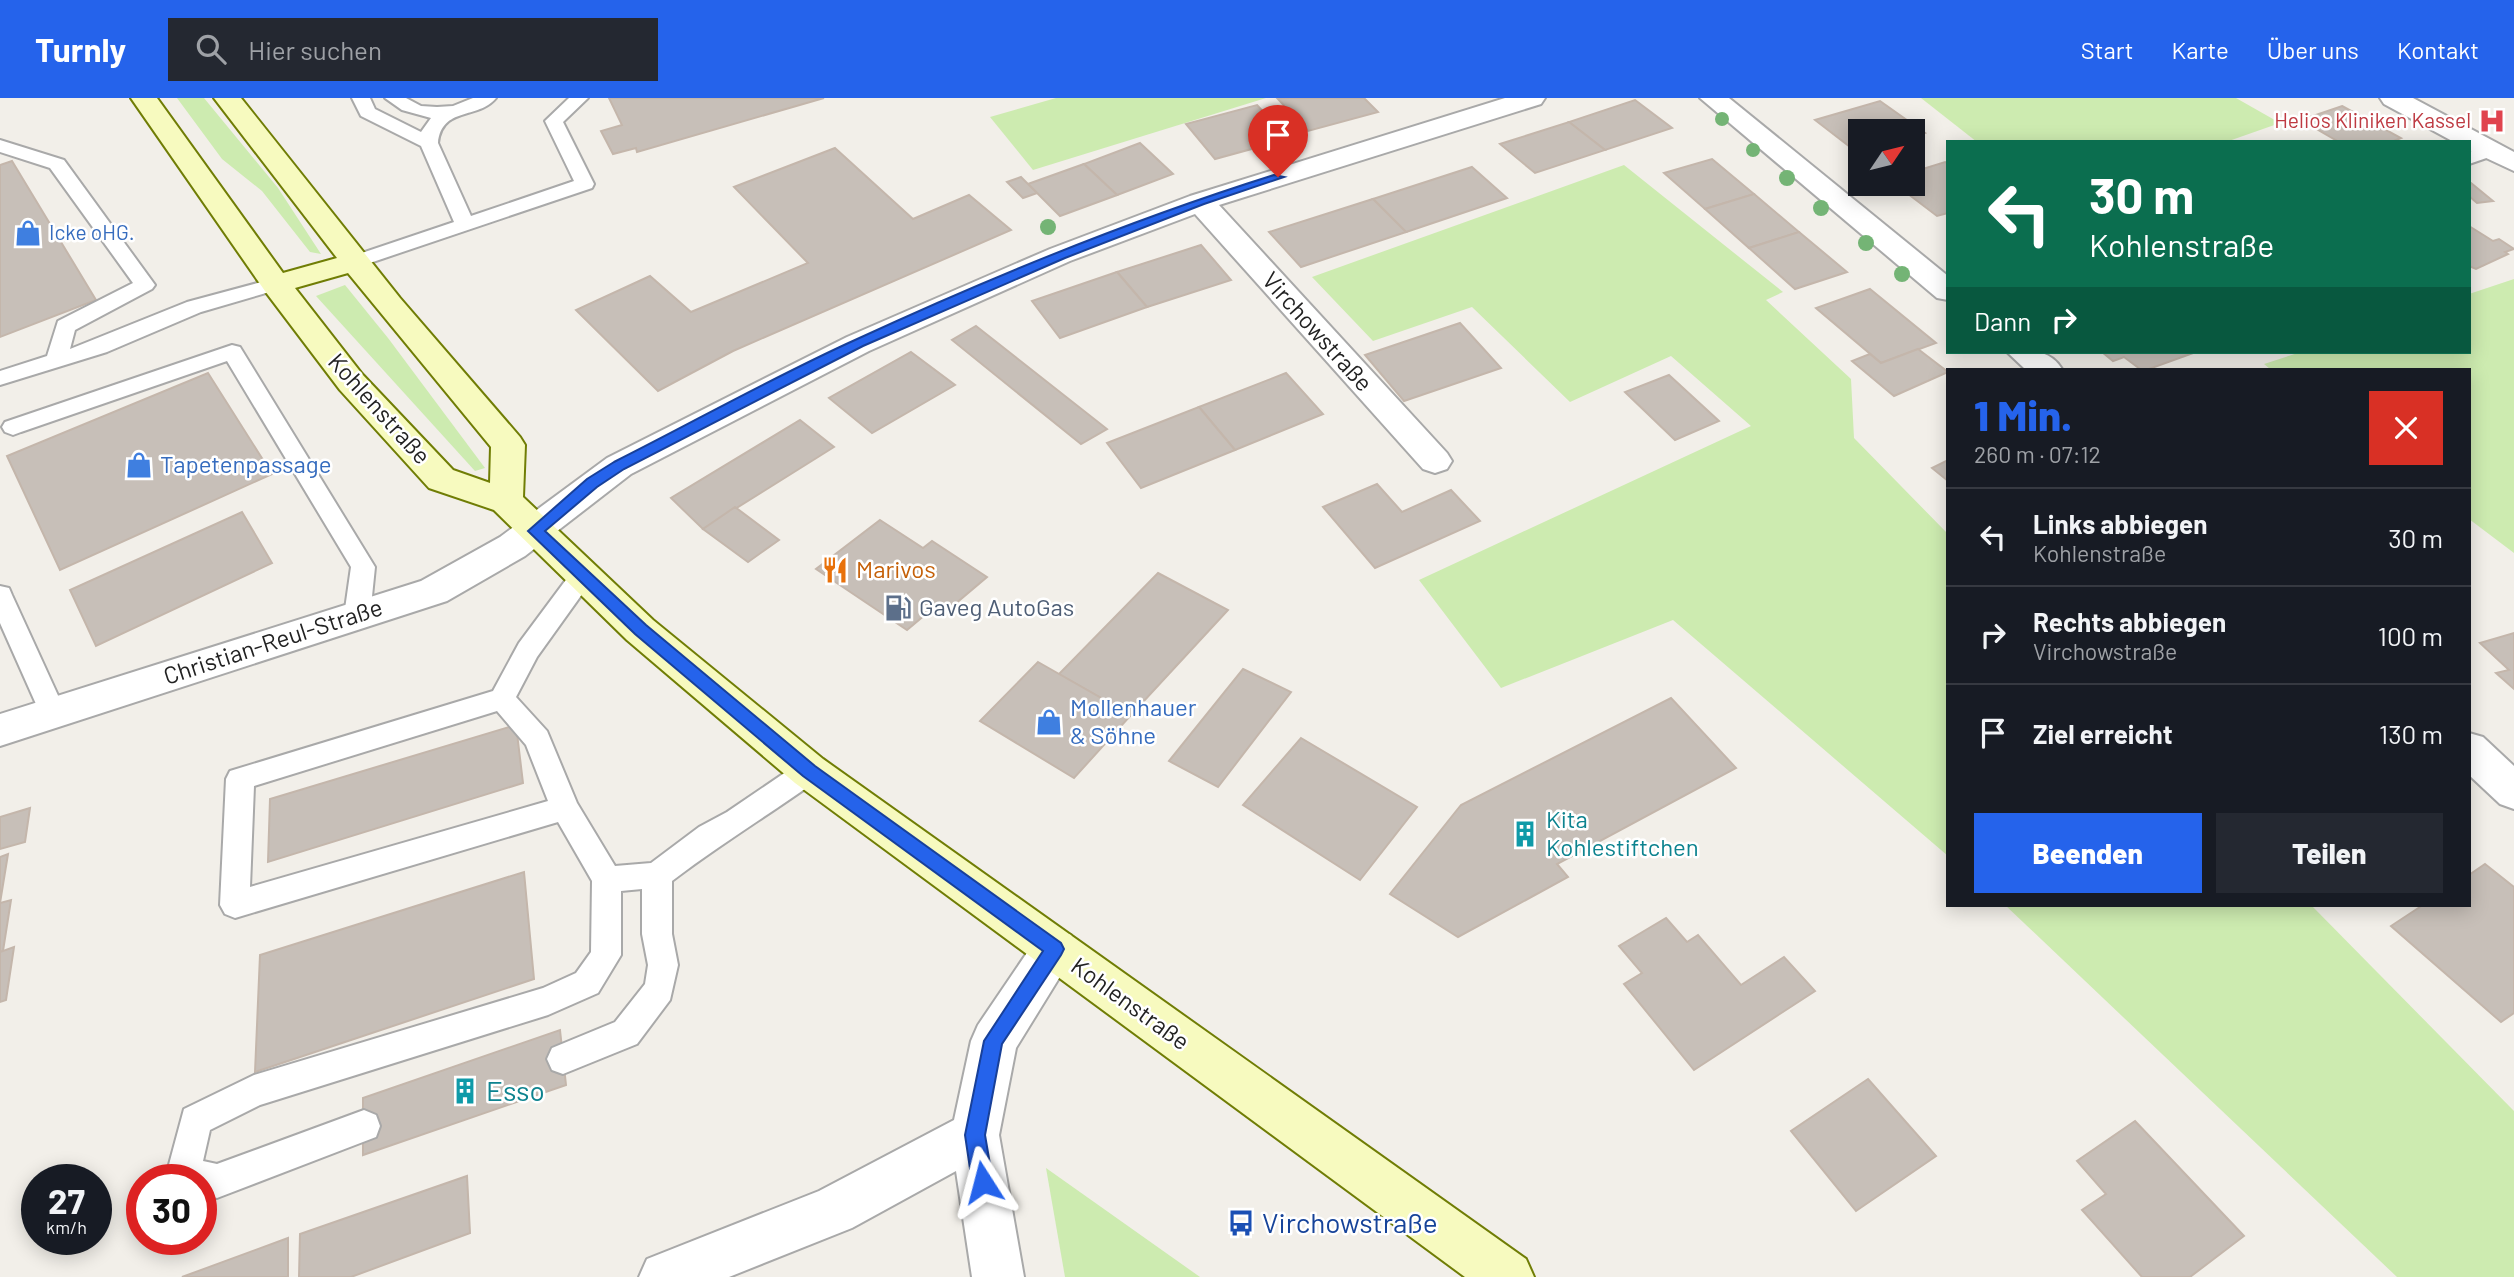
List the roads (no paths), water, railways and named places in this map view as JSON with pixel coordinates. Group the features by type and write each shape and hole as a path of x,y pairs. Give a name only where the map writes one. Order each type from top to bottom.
{"main road":[{"name":"Kohlenstraße","path":"144,98 275,284 351,382 441,479 506,501 640,630 809,771 1508,1277"},
{"path":"226,98 354,262 508,444 506,501"},
{"path":"275,284 354,262"}],"street":[{"path":"535,531 592,483 619,466 858,344 1060,256 1200,202 1532,98"},
{"path":"1713,98 1946,289"},
{"path":"2393,98 2463,140"},
{"path":"2471,145 2491,157"},
{"name":"Virchowstraße","path":"1200,202 1435,461"},
{"path":"2026,354 2045,368"},
{"name":"Christian-Reul-Straße","path":"0,730 434,590 535,531"},
{"path":"2471,751 2514,792"},
{"path":"998,1277 975,1135 993,1041 1055,949"},
{"path":"664,1277 834,1210 975,1135"}],"lane":[{"path":"361,98 367,112 429,144"},
{"path":"394,98 415,112 437,114 458,110"},
{"path":"466,226 429,144 428,133 438,118 487,98"},
{"path":"354,262 585,184 554,121 579,98"},
{"path":"0,146 57,164 145,285 65,326 57,360"},
{"path":"0,378 99,347 194,307 275,284"},
{"path":"13,427 232,352 363,567 357,616"},
{"path":"565,808 235,905 240,779 502,699 528,650 583,576"},
{"path":"0,595 53,713"},
{"path":"364,1126 217,1181 184,1172 196,1120 254,1091 548,1001 587,983 606,956 607,879 565,808 537,739 502,699"},
{"path":"607,879 657,875 709,836 737,821 809,771"},
{"path":"563,1059 626,1033 659,990 663,965 657,934 657,875"}],"place":[{"name":"Helios Kliniken Kassel","path":"2492,121"},
{"name":"Icke oHG.","path":"28,233"},
{"name":"Tapetenpassage","path":"139,465"},
{"name":"Marivos","path":"835,570"},
{"name":"Gaveg AutoGas","path":"898,608"},
{"name":"Mollenhauer & Söhne","path":"1049,722"},
{"name":"Kita Kohlestiftchen","path":"1525,834"},
{"name":"Esso","path":"465,1091"},
{"name":"Virchowstraße","path":"1241,1223"}]}
